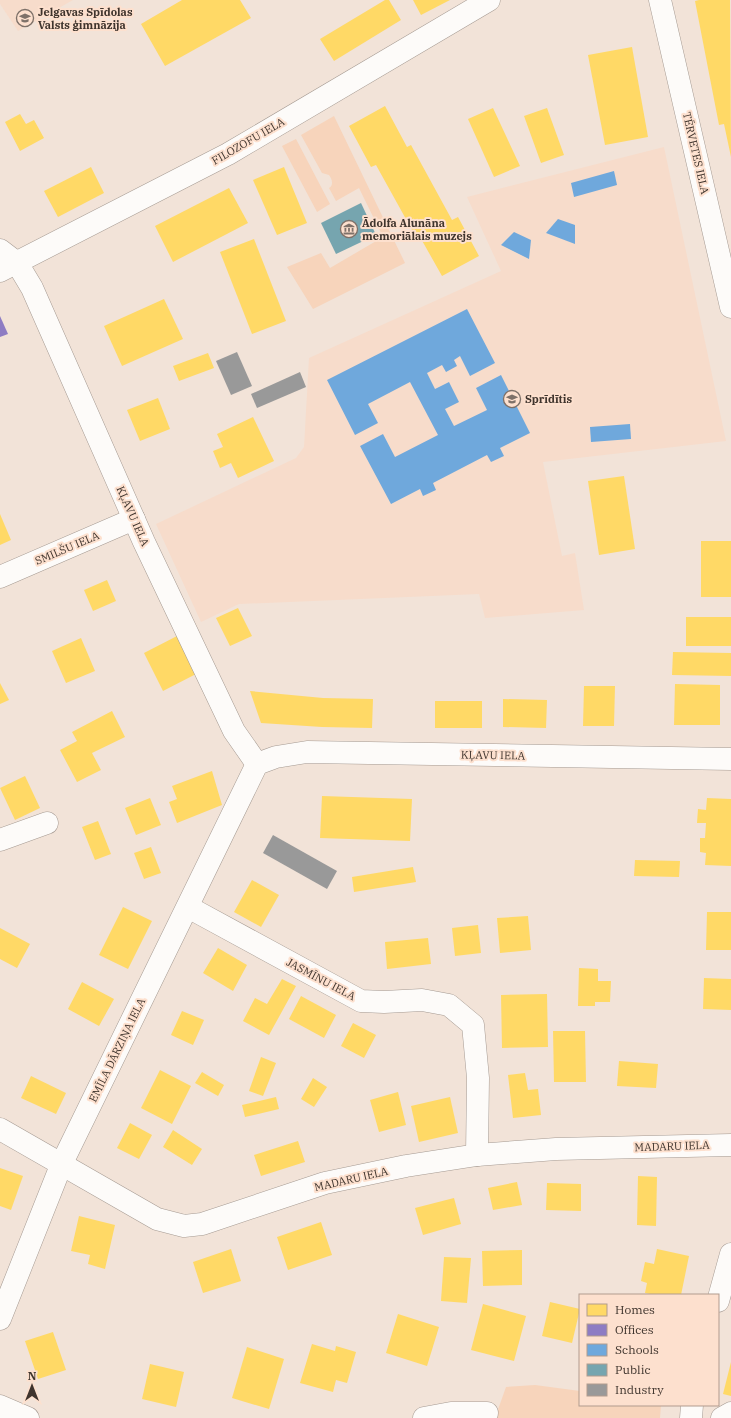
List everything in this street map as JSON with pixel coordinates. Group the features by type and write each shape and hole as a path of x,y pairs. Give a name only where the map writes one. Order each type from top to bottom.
{"street":[{"name":"FILOZOFU IELA","path":"9,267 228,154 489,0"},
{"name":"TĒRVETES IELA","path":"660,0 731,307"},
{"path":"0,250 9,267"},
{"name":"KĻAVU IELA","path":"9,267 32,288 55,337 134,519 234,731 257,764 276,757 307,752 731,759"},
{"name":"SMILŠU IELA","path":"0,577 134,519"},
{"name":"EMĪLA DĀRZIŅA IELA","path":"0,1319 62,1163 257,764"},
{"path":"0,840 46,823"},
{"name":"JASMĪNU IELA","path":"188,907 361,1000 384,1002 422,1000 449,1005 473,1025 478,1078 477,1155"},
{"name":"MADARU IELA","path":"0,1128 157,1219 184,1226 202,1224 325,1183 406,1166 477,1155 556,1149 731,1144"},
{"path":"719,1297 731,1254"},
{"path":"0,1406 28,1418"},
{"path":"690,1418 692,1406"},
{"path":"424,1418 452,1413 487,1413"},
{"path":"722,1418 731,1413"}],"shaded area":[{"name":"Jelgavas Spīdolas Valsts ģimnāzija","path":"0,0 73,0 18,31 0,4"},
{"path":"334,116 405,263 313,309 287,267 321,253 330,268 383,237 359,188 336,201 329,188 331,187 332,180 329,175 322,173 301,135"},
{"path":"296,139 330,204 317,212 282,146"},
{"name":"Sprīdītis","path":"664,147 726,441 543,462 562,556 575,553 584,610 485,618 479,594 239,604 201,622 156,524 296,458 304,447 309,358 501,271 467,197"},
{"path":"535,1385 579,1391 579,1406 661,1406 660,1418 495,1418 506,1387"}],"building: Homes":[{"path":"182,0 240,0 251,18 165,66 141,24"},
{"path":"385,0 389,0 401,20 334,61 320,39"},
{"path":"413,0 450,0 421,15"},
{"path":"730,0 731,157 724,124 719,125 695,1"},
{"path":"632,47 648,137 605,145 588,55"},
{"path":"385,106 407,147 411,145 452,220 458,217 479,256 442,276 420,237 417,239 376,165 371,167 349,126"},
{"path":"493,108 520,166 494,177 468,119"},
{"path":"547,108 564,155 541,163 524,116"},
{"path":"20,114 26,124 34,120 44,138 20,151 5,122"},
{"path":"91,167 104,193 58,217 44,191"},
{"path":"284,167 307,223 277,235 253,180"},
{"path":"229,188 248,223 173,262 155,226"},
{"path":"254,239 286,321 252,334 220,252"},
{"path":"164,299 183,339 122,366 104,326"},
{"path":"208,353 214,368 179,381 173,366"},
{"path":"158,398 170,429 140,441 127,410"},
{"path":"253,417 274,461 238,478 231,463 220,468 213,451 223,447 217,434"},
{"path":"624,476 635,549 599,555 588,481"},
{"path":"0,514 11,540 0,545"},
{"path":"701,541 731,541 731,597 701,597"},
{"path":"107,580 116,601 93,611 84,590"},
{"path":"238,608 252,636 230,646 216,618"},
{"path":"686,617 731,617 731,646 686,646"},
{"path":"177,636 196,674 163,691 144,653"},
{"path":"81,638 95,671 66,683 52,651"},
{"path":"673,652 731,653 731,676 672,675"},
{"path":"0,683 9,700 0,704"},
{"path":"675,684 720,685 720,725 674,725"},
{"path":"584,686 615,686 614,726 583,726"},
{"path":"250,691 323,698 373,699 372,728 322,727 261,723"},
{"path":"503,699 547,700 546,728 503,727"},
{"path":"435,701 482,701 482,728 435,728"},
{"path":"112,711 125,737 92,753 101,770 77,782 60,750 77,741 72,732"},
{"path":"212,771 222,805 177,823 169,802 177,799 172,786"},
{"path":"25,776 40,808 15,820 0,788"},
{"path":"322,796 412,799 410,841 320,838"},
{"path":"150,798 161,825 136,835 125,808"},
{"path":"707,798 731,799 731,866 705,865 706,853 700,852 700,838 705,838 706,823 697,823 698,809 706,810"},
{"path":"98,821 111,854 95,860 82,827"},
{"path":"151,847 161,873 144,879 134,853"},
{"path":"635,860 680,861 679,877 634,876"},
{"path":"413,867 416,882 354,892 352,877"},
{"path":"252,880 279,895 261,927 234,912"},
{"path":"123,907 152,921 128,969 99,955"},
{"path":"707,912 731,912 731,950 706,950"},
{"path":"528,916 531,950 500,953 497,918"},
{"path":"478,925 481,953 455,956 452,928"},
{"path":"0,928 30,944 17,968 0,959"},
{"path":"428,938 431,964 387,969 385,942"},
{"path":"218,948 247,965 233,991 203,973"},
{"path":"579,968 598,969 598,981 611,981 610,1002 595,1002 595,1006 578,1006"},
{"path":"704,978 731,979 731,1010 703,1009"},
{"path":"282,979 296,986 269,1035 243,1021 255,998 267,1004"},
{"path":"82,982 114,999 99,1026 68,1009"},
{"path":"547,994 548,1047 502,1048 501,995"},
{"path":"301,996 336,1015 324,1038 289,1019"},
{"path":"182,1011 204,1020 193,1045 171,1035"},
{"path":"353,1023 376,1035 364,1058 341,1046"},
{"path":"553,1031 585,1031 586,1082 554,1082"},
{"path":"261,1057 276,1063 263,1096 249,1091"},
{"path":"619,1061 658,1064 656,1088 617,1086"},
{"path":"160,1070 191,1086 172,1124 141,1108"},
{"path":"202,1072 224,1085 218,1096 195,1083"},
{"path":"525,1073 528,1090 538,1089 541,1115 513,1118 508,1075"},
{"path":"31,1076 66,1093 56,1114 21,1098"},
{"path":"313,1078 327,1087 314,1107 301,1099"},
{"path":"398,1092 406,1125 379,1132 370,1100"},
{"path":"276,1097 279,1109 245,1117 242,1105"},
{"path":"450,1097 458,1133 419,1142 411,1106"},
{"path":"130,1123 152,1135 139,1159 117,1148"},
{"path":"173,1130 202,1149 192,1165 163,1147"},
{"path":"298,1141 305,1162 261,1176 254,1155"},
{"path":"0,1168 23,1176 11,1210 0,1206"},
{"path":"638,1176 657,1177 656,1226 637,1225"},
{"path":"517,1182 522,1205 493,1210 488,1188"},
{"path":"547,1183 581,1184 581,1211 546,1210"},
{"path":"454,1198 461,1224 423,1235 415,1208"},
{"path":"79,1216 115,1225 105,1269 88,1264 90,1255 71,1251"},
{"path":"321,1222 332,1255 288,1270 277,1237"},
{"path":"231,1249 241,1281 203,1293 193,1262"},
{"path":"657,1249 689,1256 681,1294 645,1293 647,1283 641,1281 645,1262 654,1264"},
{"path":"522,1250 522,1285 483,1286 482,1251"},
{"path":"444,1257 471,1258 467,1303 441,1301"},
{"path":"550,1302 579,1309 572,1343 542,1336"},
{"path":"483,1304 526,1316 514,1361 471,1350"},
{"path":"398,1314 439,1327 427,1366 386,1353"},
{"path":"53,1332 66,1370 38,1379 25,1341"},
{"path":"312,1344 335,1351 336,1346 356,1352 347,1383 336,1380 333,1392 300,1383"},
{"path":"247,1347 284,1359 269,1409 232,1398"},
{"path":"731,1362 731,1396 723,1394"},
{"path":"150,1364 184,1372 176,1407 142,1399"}],"building: Offices":[{"path":"0,316 8,334 0,337"}],"building: Schools":[{"path":"614,171 617,185 574,197 571,183"},
{"path":"558,219 575,225 575,244 546,233"},
{"path":"514,232 531,240 529,259 501,245"},
{"path":"467,309 495,363 470,376 460,356 454,360 457,366 446,372 442,365 427,373 435,389 449,382 459,402 445,409 454,426 487,410 476,388 501,375 530,433 500,448 504,456 491,462 487,455 433,483 436,490 423,496 420,489 391,504 360,446 383,434 395,457 438,435 410,382 368,404 378,423 355,435 327,380"},
{"path":"630,424 631,439 591,442 590,427"}],"building: Public":[{"name":"Ādolfa Alunāna memoriālais muzejs","path":"361,203 376,235 336,254 321,223"}],"building: Industry":[{"path":"237,352 252,386 231,395 216,361"},
{"path":"300,372 306,387 257,408 251,394"},
{"path":"273,835 337,871 327,889 263,853"}],"place":[{"name":"Jelgavas Spīdolas Valsts ģimnāzija","path":"25,18"},
{"name":"Ādolfa Alunāna memoriālais muzejs","path":"349,229"},
{"name":"Sprīdītis","path":"512,399"}]}
